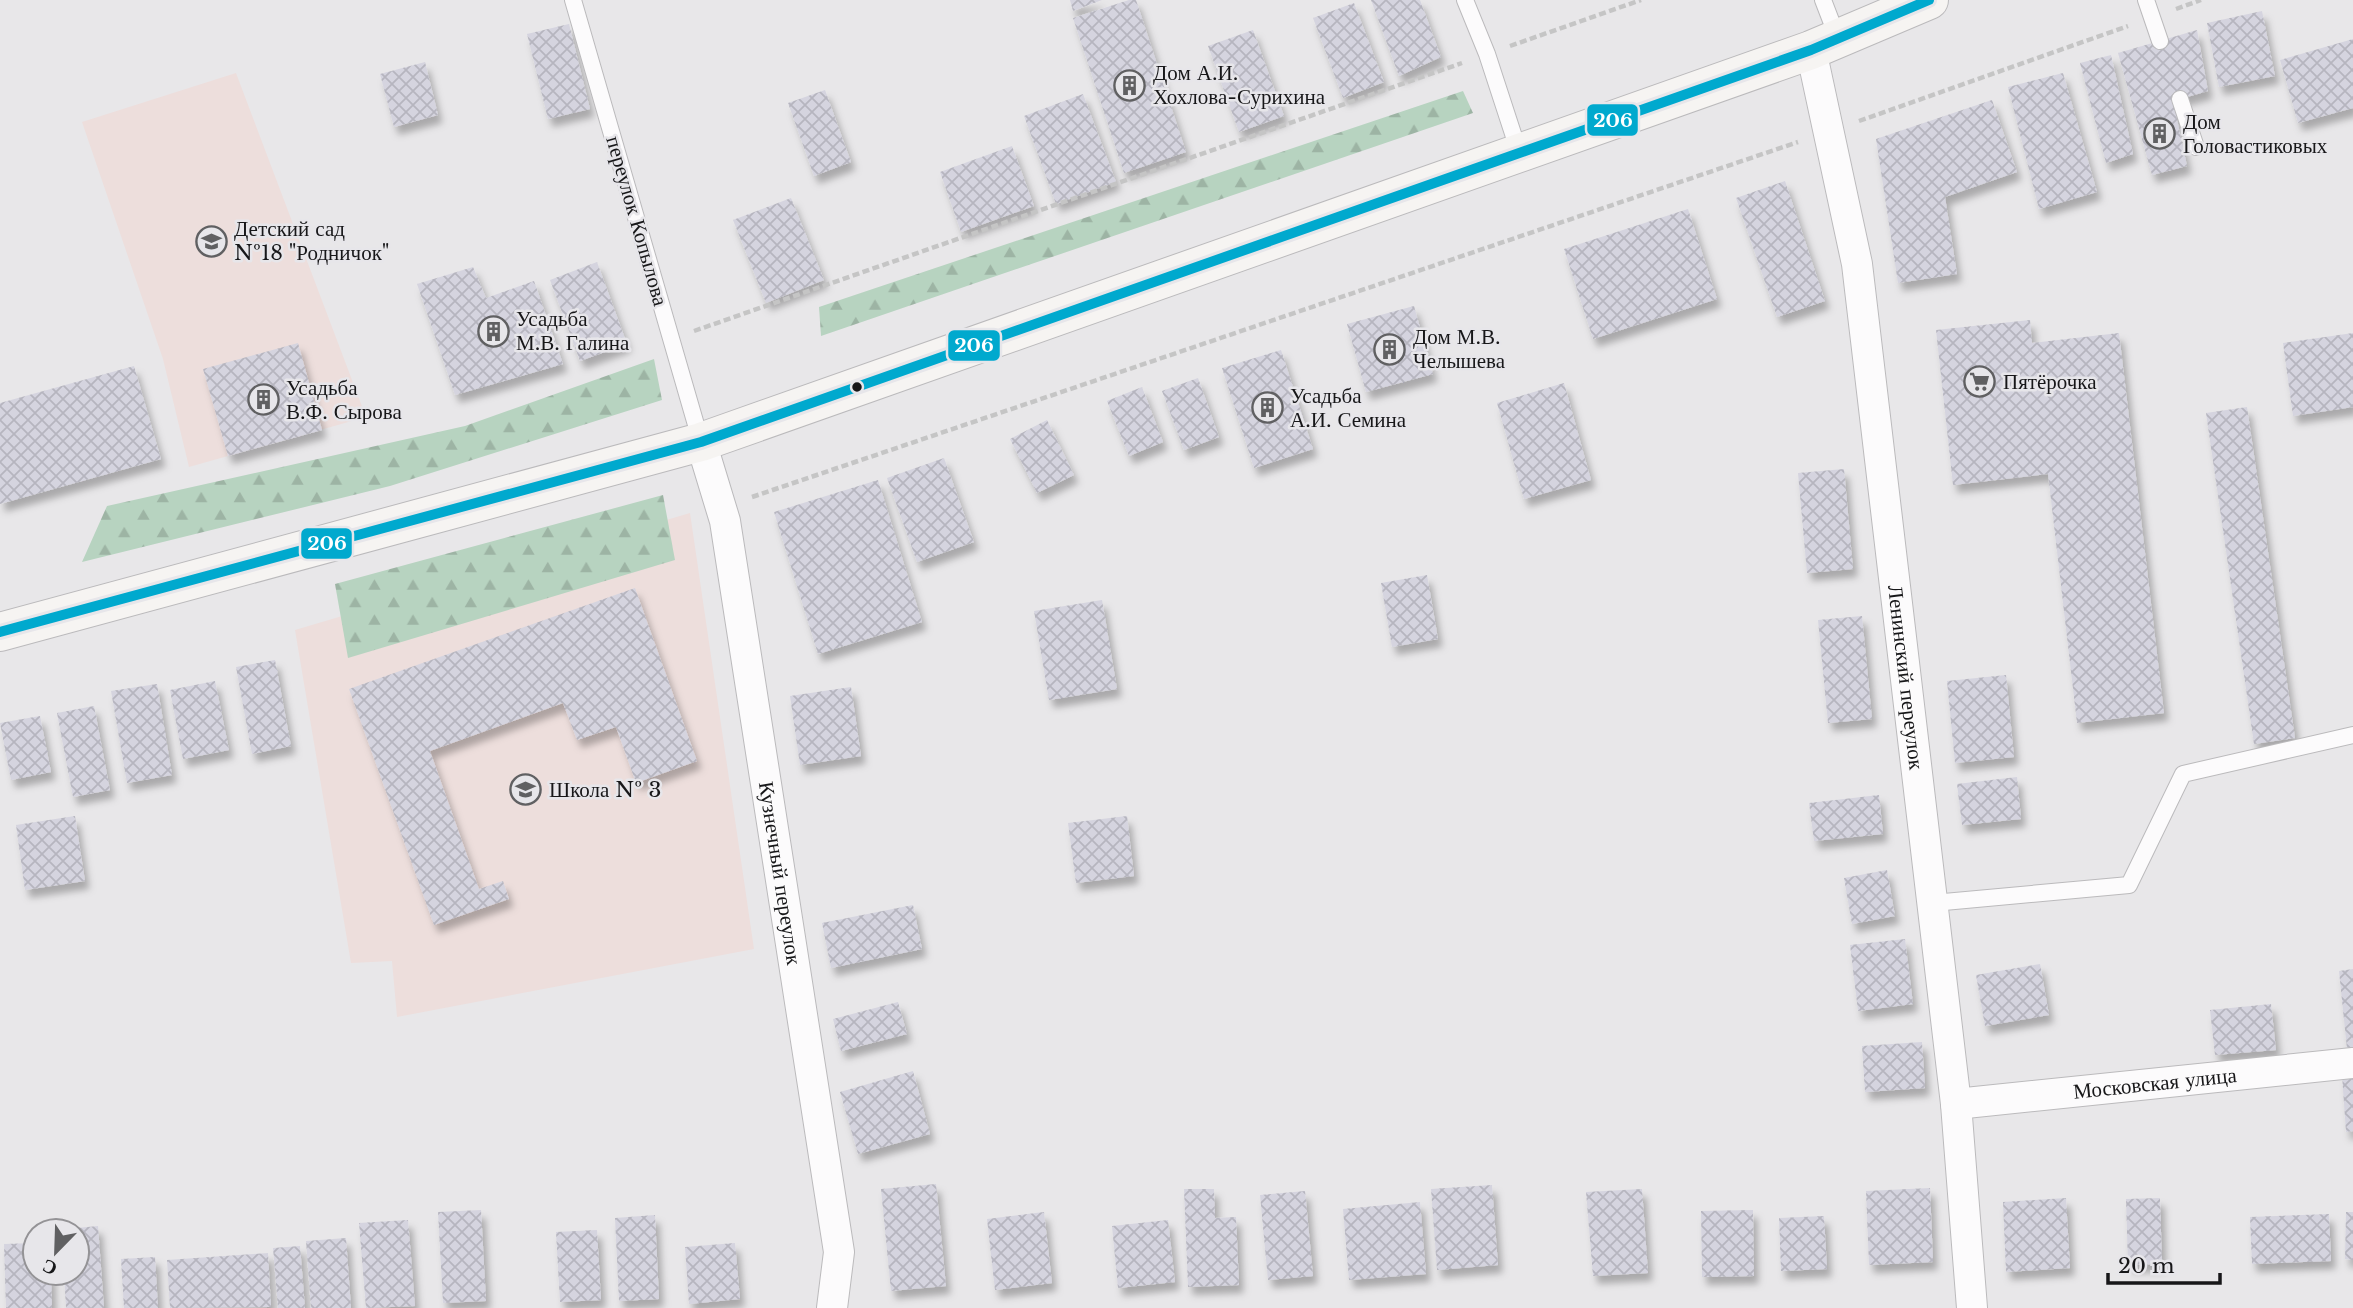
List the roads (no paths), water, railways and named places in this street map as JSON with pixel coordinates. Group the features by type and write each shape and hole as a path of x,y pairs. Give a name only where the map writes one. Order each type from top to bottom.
{"main road":[{"path":"0,632 701,442 1825,44 1929,0"}],"street":[{"name":"Ленинский переулок","path":"1825,44 1829,131 1857,264 1933,903 1956,1104 1972,1308"},
{"name":"Кузнечный переулок","path":"701,442 725,521 839,1252 832,1308"},
{"name":"Московская улица","path":"1956,1104 2353,1063"}],"lane":[{"name":"переулок Копылова","path":"573,0 701,442"},
{"path":"1465,0 1487,54 1519,152"},
{"path":"1823,0 1825,44"},
{"path":"2146,0 2160,41"},
{"path":"2180,99 2196,147"},
{"path":"1933,903 2129,885 2183,774 2353,735"}],"place":[{"name":"Дом А.И. Хохлова-Сурихина","path":"1130,85"},
{"name":"Дом Головастиковых","path":"2160,134"},
{"name":"Детский сад №18 \"Родничок\"","path":"211,241"},
{"name":"Усадьба М.В. Галина","path":"493,331"},
{"name":"Дом М.В. Челышева","path":"1390,349"},
{"name":"Пятёрочка","path":"1980,382"},
{"name":"Усадьба В.Ф. Сырова","path":"263,400"},
{"name":"Усадьба А.И. Семина","path":"1267,408"},
{"name":"Школа № 3","path":"526,790"}]}
